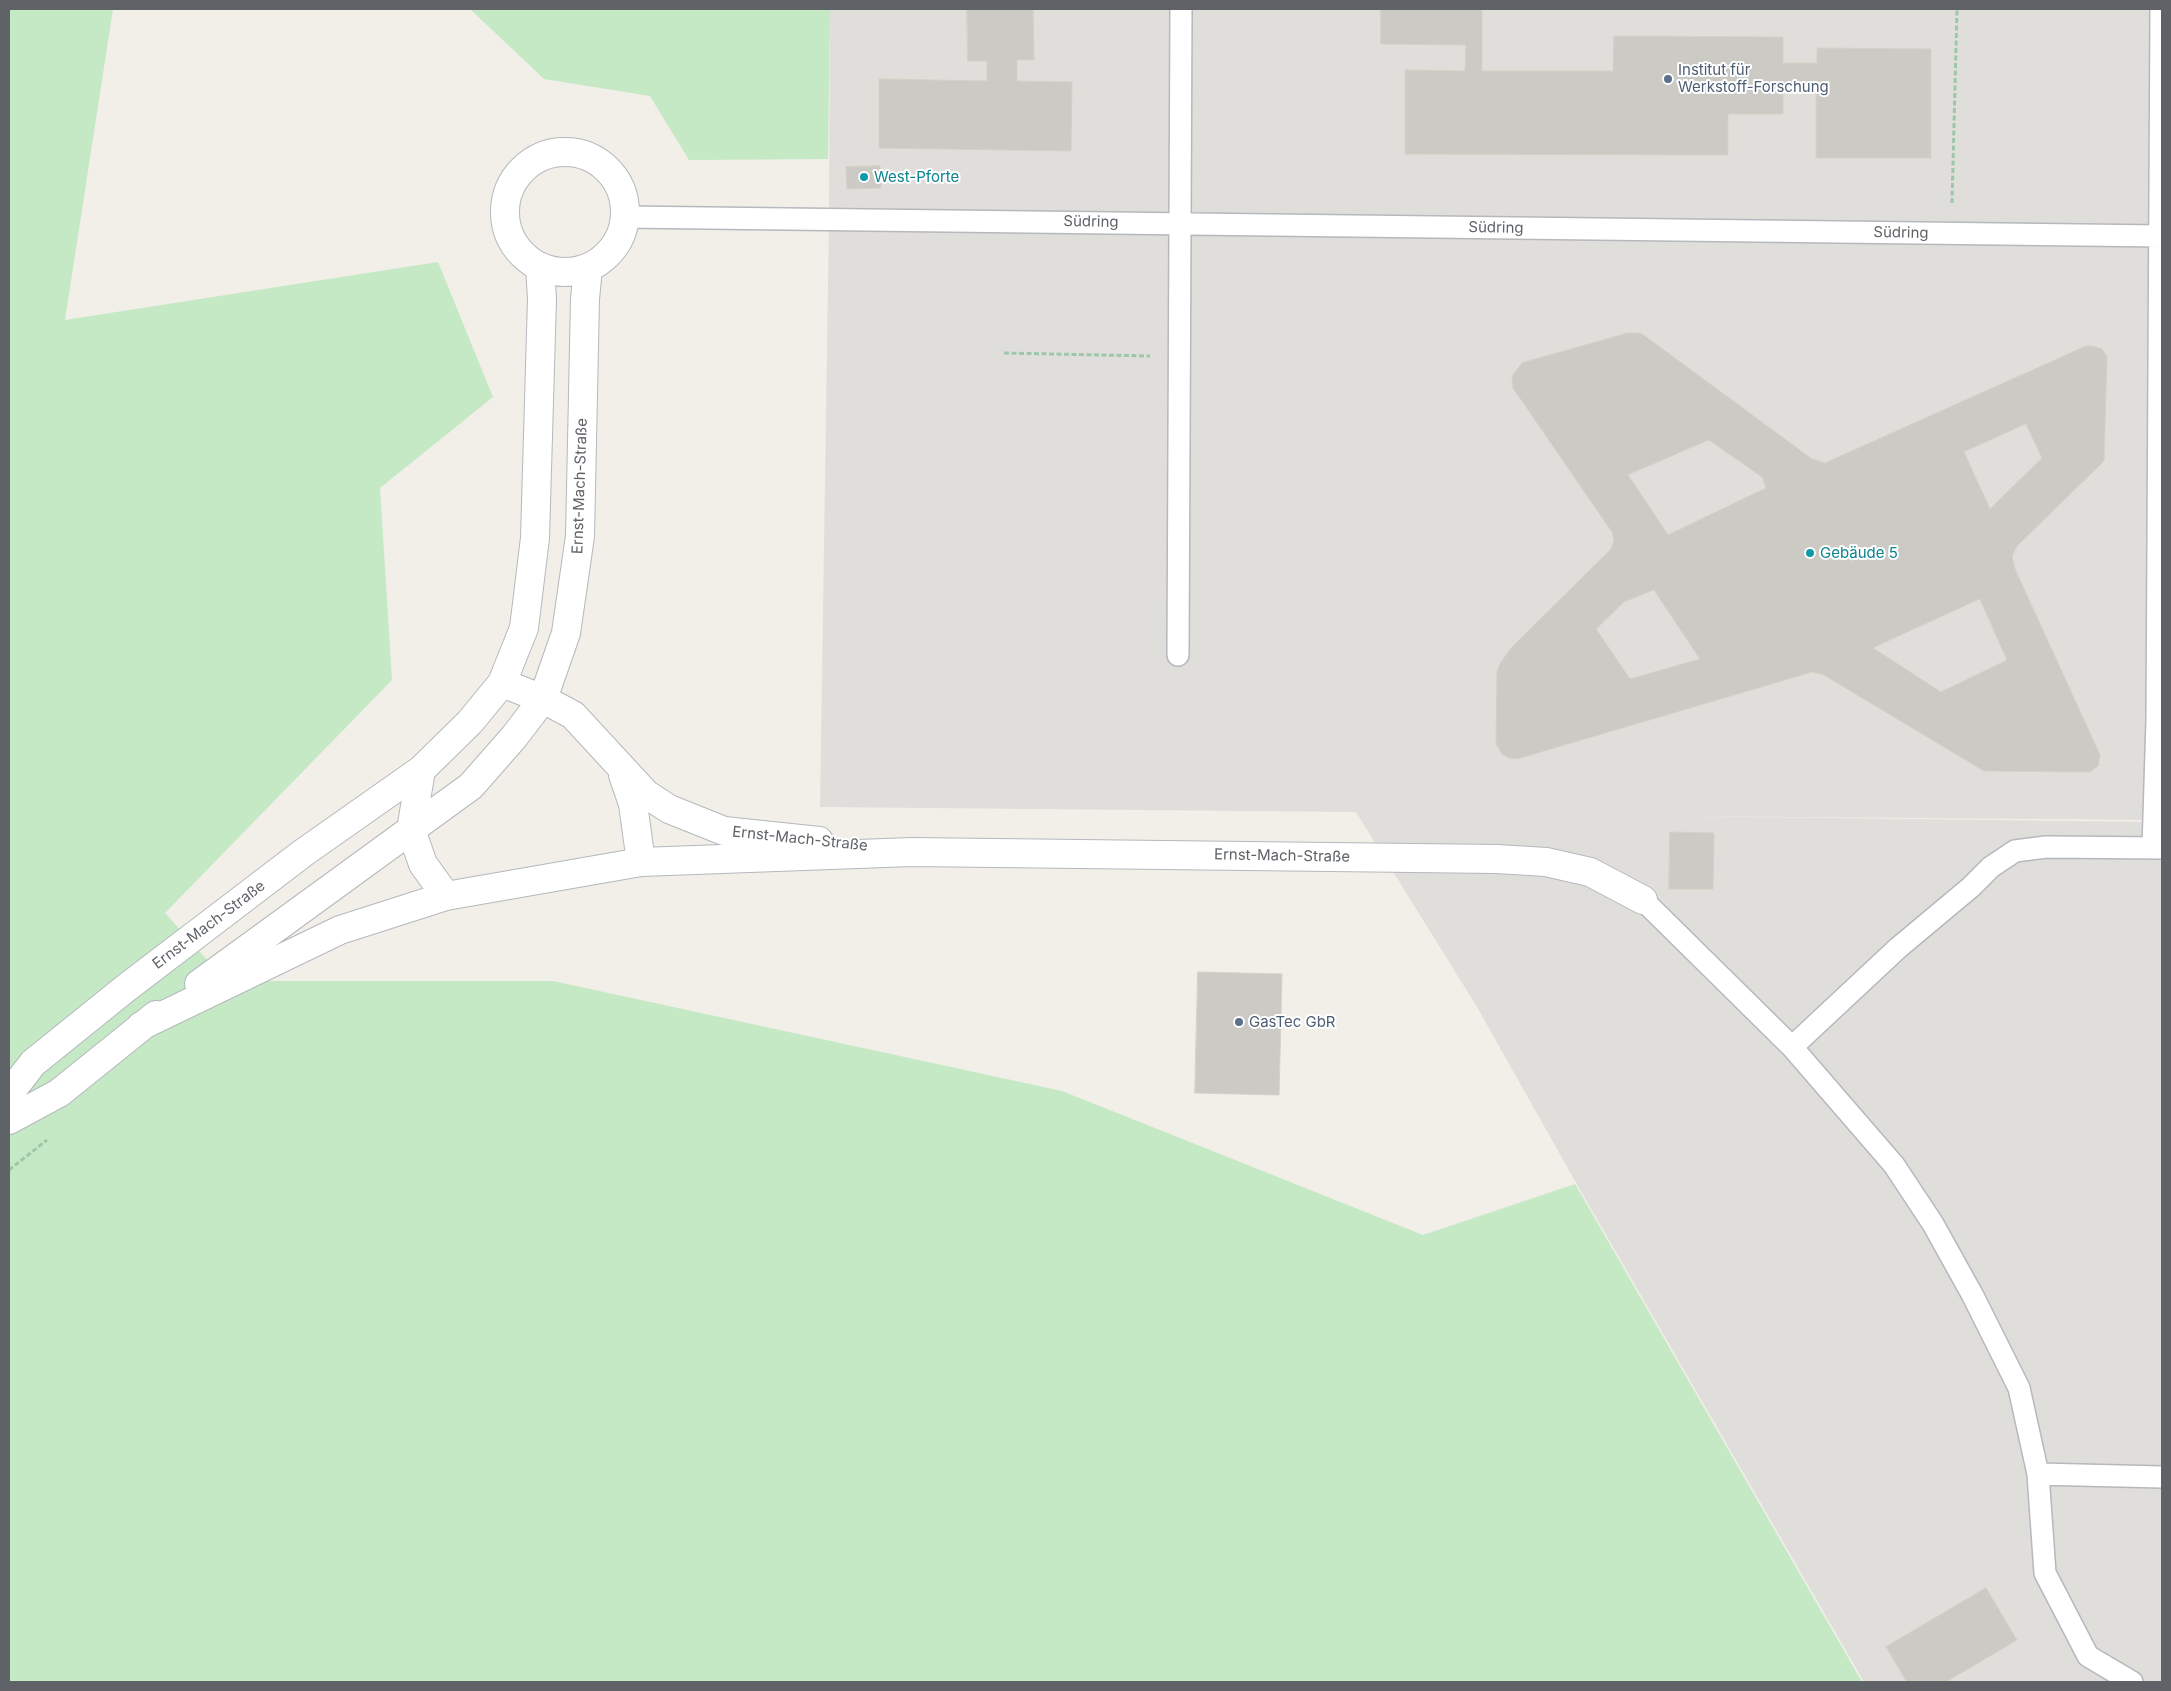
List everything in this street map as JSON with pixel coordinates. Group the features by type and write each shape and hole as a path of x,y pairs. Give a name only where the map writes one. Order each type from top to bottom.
{"street":[{"path":"566,152 586,156 602,165 616,179 624,197 626,217 622,233 614,248 602,259 588,268 572,272 556,272 540,267 526,258 515,245 508,231 505,214 508,195 516,178 530,164 547,155 566,152"},
{"name":"Ernst-Mach-Straße","path":"9,1094 33,1063 126,988 303,853 421,770 470,722 502,683 524,628 535,538 542,299 540,267"},
{"name":"Ernst-Mach-Straße","path":"9,1120 59,1093 141,1026 471,786 514,737 543,699 566,633 580,536 585,299 588,268"},
{"name":"Ernst-Mach-Straße","path":"502,683 543,699 573,716 646,794 669,809 724,831 912,852"},
{"name":"Ernst-Mach-Straße","path":"619,764 633,804 641,862"},
{"path":"421,770 411,830 423,864 446,896"},
{"name":"Ernst-Mach-Straße","path":"141,1026 340,930 446,896 641,862 912,852 1497,859 1546,862 1590,872 1644,900"}],"lane":[{"path":"1178,655 1178,223 1181,9"},
{"path":"1792,1047 1898,948 1971,887 1991,867 2015,851 2046,847 2158,848 2160,720 2161,9"},
{"name":"Südring","path":"626,217 829,218 2160,236"},
{"path":"1644,900 1792,1047 1894,1165 1933,1224 2019,1388 2038,1474 2045,1573 2088,1656 2132,1682"},
{"path":"2038,1474 2162,1477"}],"path":[{"path":"1951,234 1957,9"},
{"path":"1004,353 1179,356"},
{"path":"9,1170 54,1134"}],"shaded area":[{"path":"830,9 2162,9 2154,820 1667,816 2162,822 2162,1682 1864,1682 1575,1181 1477,1007 1356,812 820,807 829,218"}],"green space":[{"path":"9,9 113,9 65,320 438,262 493,397 380,488 392,680 165,913 226,981 553,981 1062,1091 1423,1235 1575,1184 1862,1682 9,1682"},
{"path":"470,9 830,9 828,159 689,160 650,96 544,79"}],"building":[{"path":"967,9 1033,9 1034,60 1017,60 1017,81 1072,82 1071,151 879,148 879,79 987,81 987,61 968,61"},
{"name":"Institut für Werkstoff-Forschung","path":"1381,9 1482,9 1482,71 1613,71 1614,36 1783,37 1783,63 1817,63 1817,48 1931,49 1931,158 1816,158 1816,87 1783,87 1783,114 1728,114 1728,155 1405,154 1405,70 1465,71 1466,45 1381,44"},
{"name":"West-Pforte","path":"880,166 881,188 847,189 846,167"},
{"name":"Gebäude 5","path":"1628,333 1640,333 1812,459 1825,463 2086,346 2102,349 2107,357 2104,461 2017,546 2012,556 2015,569 2100,755 2098,766 2090,772 1984,771 1822,674 1812,672 1517,759 1509,758 1502,754 1496,744 1497,672 1500,664 1510,649 1611,549 1614,541 1612,532 1513,388 1512,376 1522,363","holes":["2026,424 2042,458 1990,509 1964,452","1709,440 1762,477 1766,488 1668,535 1628,475","1654,590 1700,659 1630,679 1596,629 1624,602","1980,599 2007,660 1941,692 1873,648"]},
{"path":"1670,832 1714,833 1713,889 1669,889"},
{"name":"GasTec GbR","path":"1198,972 1282,974 1279,1095 1195,1093"},
{"path":"1986,1588 2017,1640 1946,1682 1907,1682 1886,1647"}],"place":[{"name":"Institut für Werkstoff-Forschung","path":"1668,79"},
{"name":"West-Pforte","path":"864,177"},
{"name":"Gebäude 5","path":"1810,553"},
{"name":"GasTec GbR","path":"1239,1022"}]}
